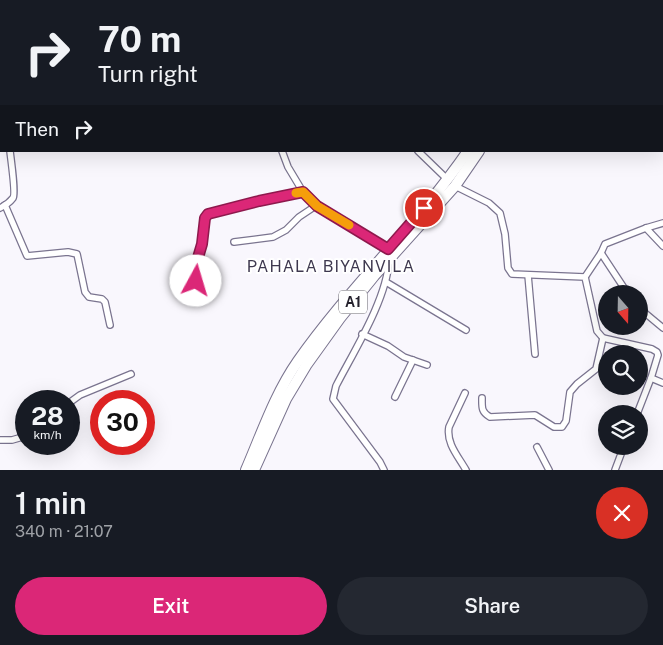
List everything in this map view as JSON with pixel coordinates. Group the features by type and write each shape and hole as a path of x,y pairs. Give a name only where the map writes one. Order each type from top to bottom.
{"highway":[{"name":"A1","path":"451,183 467,152"},
{"name":"A1","path":"246,470 274,404 297,362 329,319 390,254 477,152"},
{"name":"A1","path":"254,470 286,399 307,364 390,254"}],"street":[{"path":"10,152 11,173 15,193 12,199 2,207 27,256 68,252 77,254 85,292 89,297 102,299 105,302 110,325"},
{"path":"282,152 288,167 303,192 317,206 390,254 386,282 336,386 334,399 384,470"},
{"path":"419,152 451,183 489,203 500,213 505,234 508,268 512,274 585,277"},
{"path":"195,301 197,261 202,244 205,218 208,214 303,192"},
{"path":"234,242 273,237 286,230 299,217 317,206"},
{"path":"640,405 651,378 658,355 657,352 652,349 603,338 597,331 585,277 606,244 663,223"},
{"path":"646,228 663,246"},
{"path":"601,253 622,285"},
{"path":"528,275 535,354"},
{"path":"386,282 466,330"},
{"path":"648,316 663,328"},
{"path":"362,334 413,360 427,364"},
{"path":"482,398 482,410 490,417 535,415 554,427 562,427 566,421 570,392 596,369 603,338"},
{"path":"395,397 413,360"},
{"path":"80,395 131,374"},
{"path":"651,378 663,383"},
{"path":"465,393 449,427 448,440 466,470"},
{"path":"0,440 15,439"},
{"path":"537,447 549,470"},
{"path":"615,470 621,455"}],"slow traffic":[{"path":"296,193 303,192 317,206 349,225"}],"district":[{"name":"PAHALA BIYANVILA","path":"331,266"}],"route":[{"path":"196,281 197,261 202,244 205,218 208,214 303,192 317,206 388,249 424,208"}]}
